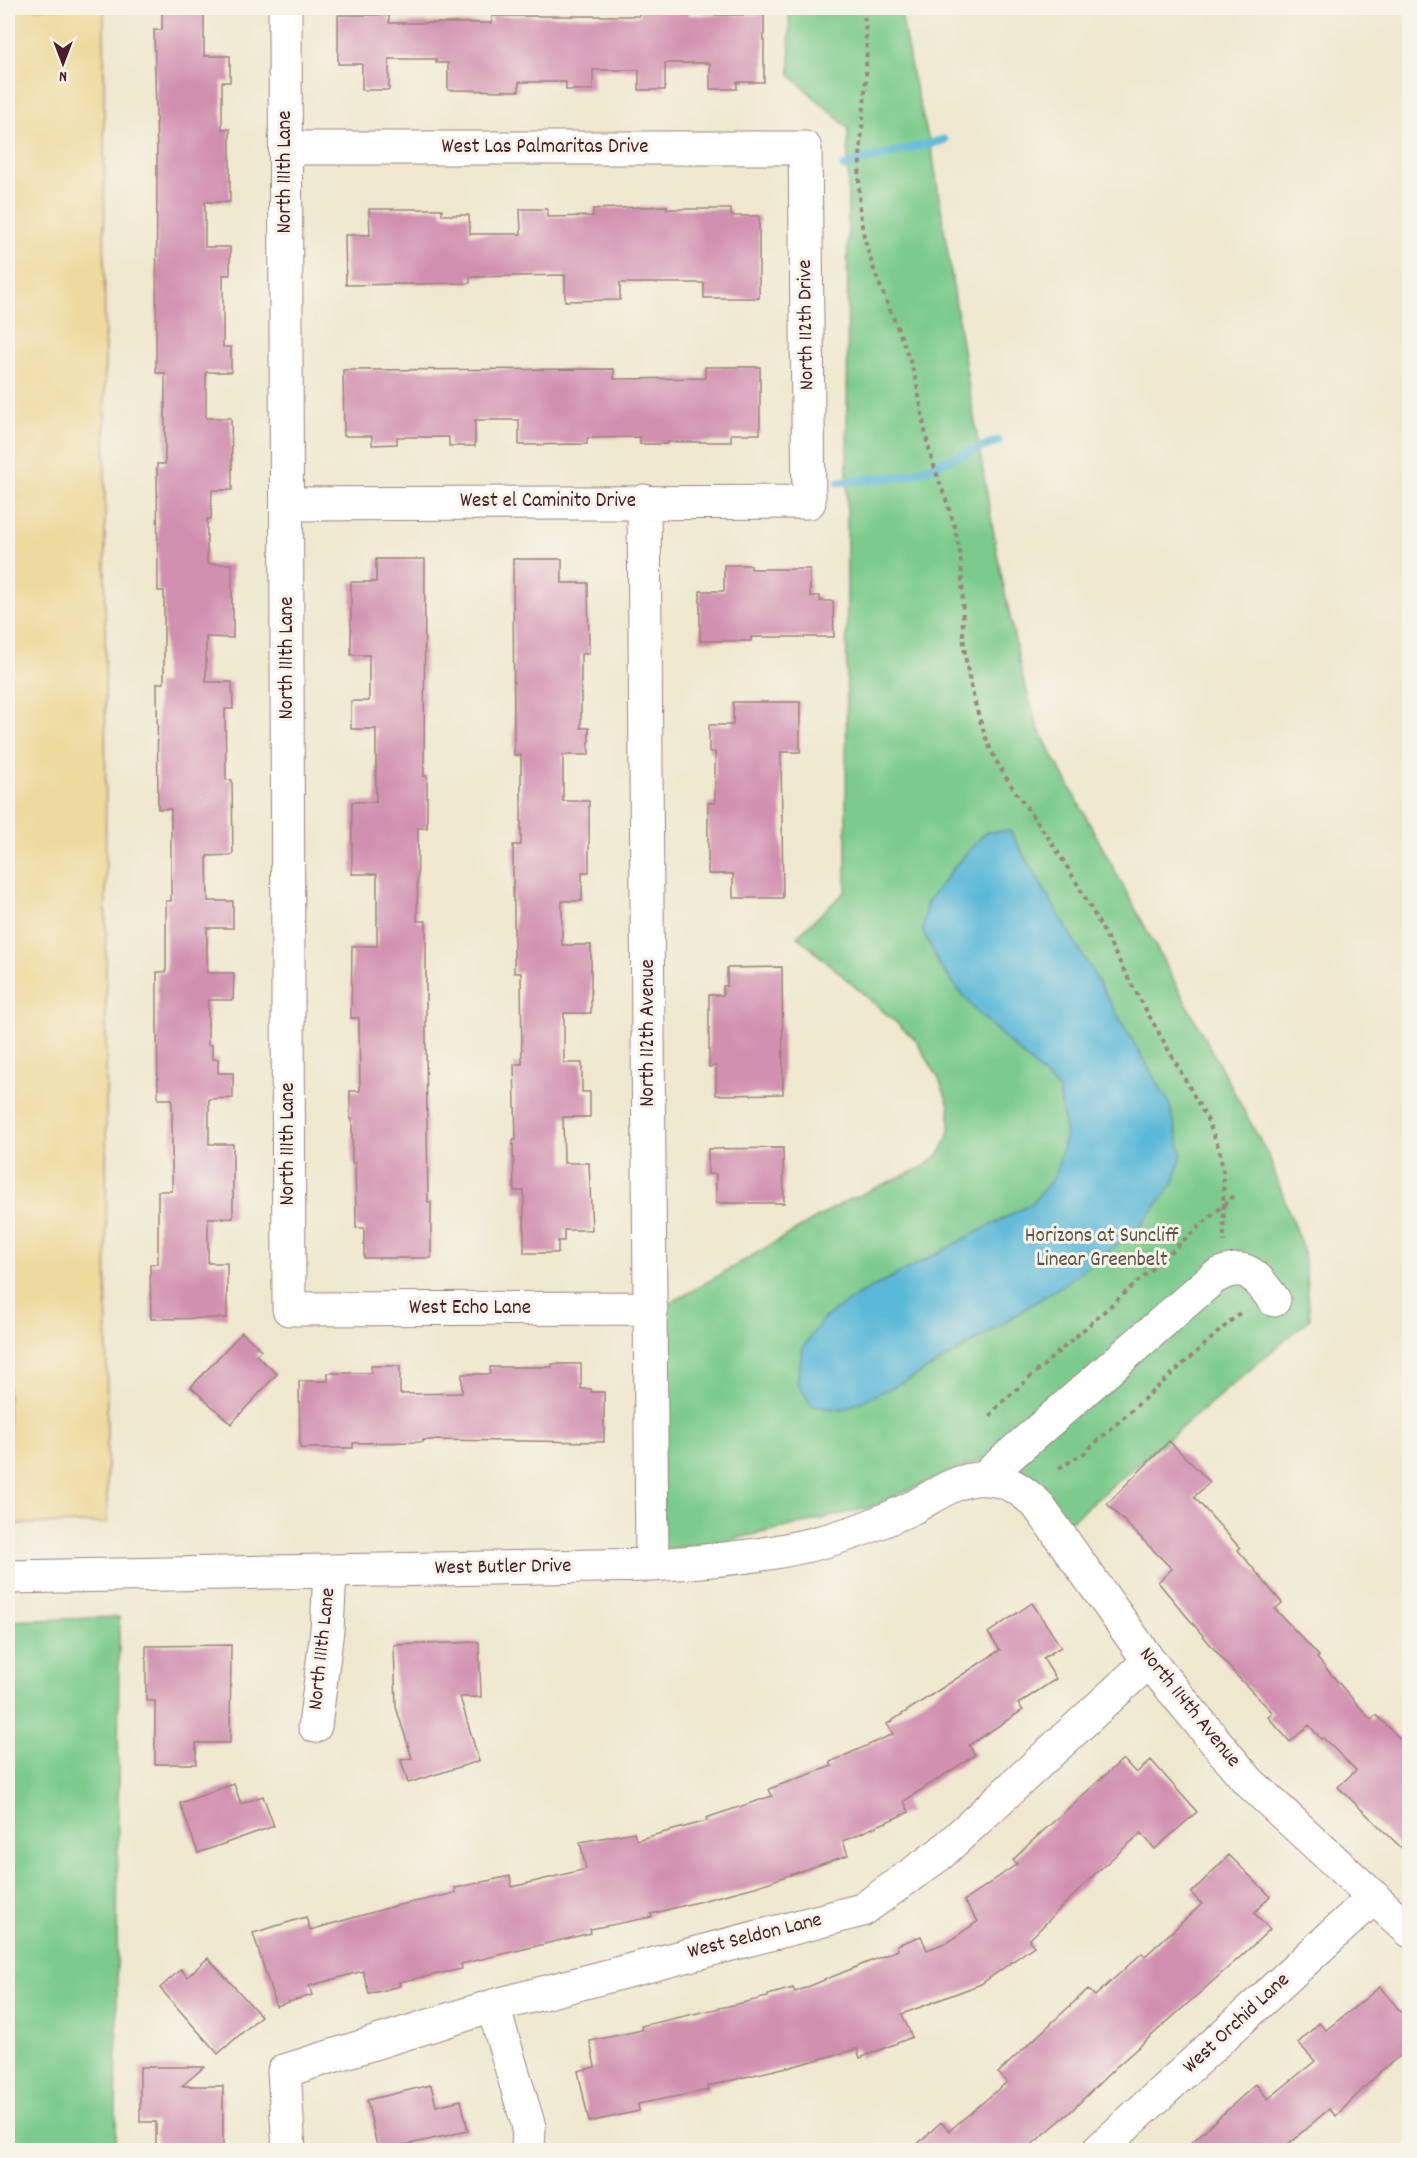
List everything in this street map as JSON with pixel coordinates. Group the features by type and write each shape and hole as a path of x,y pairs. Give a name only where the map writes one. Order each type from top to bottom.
{"street":[{"name":"North 111th Lane","path":"285,8 289,1309"},
{"name":"West Las Palmaritas Drive","path":"286,148 805,148"},
{"name":"North 112th Drive","path":"805,148 809,502"},
{"name":"North 112th Avenue","path":"644,501 652,1565"},
{"name":"West el Caminito Drive","path":"288,504 809,502"},
{"path":"984,1478 1213,1278 1228,1269 1244,1269 1254,1274 1270,1295"},
{"name":"West Echo Lane","path":"289,1309 651,1308"},
{"name":"West Butler Drive","path":"8,1577 652,1565 731,1560 813,1544 867,1527 962,1482 984,1478"},
{"name":"North 114th Avenue","path":"984,1478 1015,1485 1037,1504 1149,1660 1248,1781 1410,1931"},
{"name":"North 111th Lane","path":"315,1726 327,1630 330,1572"},
{"name":"West Seldon Lane","path":"289,2151 284,2071 493,2006 862,1910 940,1854 1149,1660"},
{"name":"West Orchid Lane","path":"1099,2151 1374,1897"},
{"path":"493,2006 529,2127 528,2151"}],"path":[{"path":"863,8 867,34 860,161 864,235 878,284 900,332 920,391 928,444 947,498 958,542 963,587 963,634 979,718 987,741 1006,778 1058,852 1208,1121 1220,1151 1223,1172 1224,1247 1228,1269"},
{"path":"990,1416 999,1405 1237,1193"},
{"path":"1059,1468 1083,1454 1270,1295"}],"green space":[{"name":"Horizons at Suncliff Linear Greenbelt","path":"789,8 900,8 912,74 933,157 998,559 1022,675 1038,728 1269,1157 1304,1253 1310,1319 1066,1525 1018,1465 984,1459 868,1508 718,1543 663,1549 661,1309 844,1202 923,1167 939,1154 947,1139 950,1125 949,1105 939,1079 916,1040 797,936 846,891 848,128 790,75"},
{"path":"119,1617 116,2150 8,2150 8,1621"}],"sand":[{"path":"8,8 104,8 107,1523 8,1524"}],"water":[{"path":"1010,831 1169,1103 1182,1154 1174,1183 1137,1230 1066,1283 964,1348 912,1378 843,1410 812,1406 797,1382 803,1347 823,1319 858,1295 1031,1204 1055,1176 1066,1136 1059,1090 974,1009 941,968 923,931 926,904 958,862 986,832"}],"building":[{"path":"162,8 204,8 204,56 230,56 230,82 222,82 222,129 230,129 230,202 205,202 205,247 230,247 230,275 223,275 223,347 231,347 231,372 206,372 206,418 231,418 232,490 212,490 211,519 207,519 207,564 232,564 233,638 206,637 206,682 232,682 233,709 225,709 226,780 232,780 233,855 207,856 208,901 233,901 233,928 207,928 207,973 234,973 233,1000 208,1000 208,1045 212,1045 212,1059 218,1059 218,1073 233,1073 233,1098 209,1099 209,1144 233,1144 233,1218 208,1218 208,1263 227,1263 227,1318 151,1319 150,1264 158,1264 158,1191 172,1191 172,1099 158,1099 157,1024 157,972 166,972 166,901 171,901 171,809 158,809 157,683 164,683 164,591 158,591 157,464 165,464 165,373 156,373 157,155 154,30 162,30"},
{"path":"639,8 688,8 688,15 764,15 764,82 737,82 737,89 710,89 710,63 665,63 665,90 639,90 639,70 593,70 593,90 566,90 566,82 519,82 519,91 448,90 448,63 436,63 436,59 389,59 389,90 362,90 362,64 338,64 338,15 389,15 389,23 492,23 492,16 639,16"},
{"path":"667,206 667,209 731,209 731,216 759,216 759,298 704,298 704,283 620,283 620,300 565,301 565,275 470,277 470,283 346,285 345,235 370,235 369,209 442,209 442,215 469,215 470,234 521,234 520,209 547,209 547,217 593,216 593,209"},
{"path":"705,367 760,367 760,434 731,434 731,442 640,444 640,437 587,438 587,444 519,445 519,420 475,420 475,446 449,446 449,437 397,437 397,444 372,445 372,436 344,436 343,370 614,369 614,379 705,378"},
{"path":"376,559 425,559 424,776 427,776 427,828 418,828 417,921 426,921 428,1202 431,1202 431,1258 364,1258 364,1228 356,1228 355,1163 352,1163 350,1091 360,1091 359,1018 351,1018 352,946 377,946 377,874 352,874 352,802 376,802 376,729 351,729 351,701 369,701 369,655 351,655 351,582 376,582"},
{"path":"513,559 562,559 562,583 588,583 589,654 581,654 581,728 589,728 589,755 563,755 563,801 589,801 589,872 582,872 582,901 562,901 562,945 591,945 591,1013 564,1013 564,1063 582,1063 582,1092 590,1092 590,1117 563,1117 564,1163 589,1163 592,1230 564,1230 564,1241 558,1241 558,1253 524,1253 524,1191 514,1191 513,1140 516,1140 514,1064 522,1064 521,973 514,973 513,845 521,845 521,755 514,755"},
{"path":"724,565 751,565 751,569 810,569 810,596 820,596 820,601 833,601 834,637 751,637 751,641 700,641 700,591 724,591"},
{"path":"733,702 800,702 800,752 781,752 783,898 733,898 733,874 708,874 708,803 715,803 715,752 709,752 709,725 733,725"},
{"path":"782,967 783,1094 716,1095 716,1066 709,1067 709,995 723,995 723,986 727,986 727,968"},
{"path":"783,1148 784,1203 716,1203 716,1174 708,1174 708,1149"},
{"path":"242,1332 261,1350 256,1355 277,1374 231,1424 191,1387"},
{"path":"552,1364 581,1364 581,1389 604,1392 604,1442 423,1440 423,1442 353,1443 353,1448 300,1448 299,1381 328,1381 328,1373 371,1373 371,1366 400,1366 400,1394 462,1393 462,1374 490,1374 490,1367 552,1367"},
{"path":"1169,1441 1210,1482 1194,1497 1240,1548 1238,1550 1282,1603 1275,1609 1319,1656 1317,1658 1371,1720 1376,1715 1410,1748 1410,1856 1338,1787 1356,1770 1323,1738 1321,1739 1309,1725 1290,1742 1268,1717 1273,1713 1235,1674 1158,1582 1172,1569 1107,1504"},
{"path":"1032,1603 1061,1647 1043,1658 1056,1679 1018,1704 1023,1710 969,1745 975,1755 904,1801 909,1812 843,1841 848,1855 755,1887 651,1914 652,1917 590,1929 591,1933 461,1964 462,1969 399,1982 400,1986 369,1994 363,1971 309,1986 312,1995 276,2006 253,1933 306,1917 310,1930 391,1907 456,1893 455,1888 510,1876 512,1887 586,1869 580,1842 634,1832 636,1840 707,1821 706,1818 772,1796 769,1789 832,1766 830,1762 893,1734 887,1724 1000,1650 988,1633"},
{"path":"479,1642 481,1697 460,1697 479,1761 408,1783 401,1760 412,1758 396,1707 394,1645"},
{"path":"231,1645 230,1743 196,1743 196,1764 155,1764 155,1701 146,1701 146,1646"},
{"path":"1123,1759 1136,1773 1151,1760 1197,1812 1155,1849 1141,1833 1097,1872 1029,1940 1034,1946 981,1984 902,2014 912,2037 860,2058 857,2049 708,2086 709,2090 638,2104 639,2111 589,2122 578,2071 595,2067 590,2041 642,2030 641,2026 768,1997 768,1995 793,1988 795,1992 898,1950 897,1945 921,1936 927,1950 950,1941 978,1921 964,1901 1017,1864 1013,1860 1031,1842"},
{"path":"234,1784 241,1804 263,1796 274,1826 198,1853 180,1803"},
{"path":"1229,1855 1270,1896 1254,1913 1270,1929 1248,1950 1024,2151 910,2151 941,2122 949,2131 1007,2082 998,2073 1088,1989 1095,1996 1142,1953 1145,1956 1202,1904 1191,1893"},
{"path":"208,1958 261,2016 218,2054 160,1988 181,1969 187,1977"},
{"path":"1380,1987 1410,2023 1410,2048 1382,2070 1336,2116 1329,2109 1280,2151 1182,2151 1256,2084 1268,2099 1315,2061 1298,2043 1319,2023 1326,2030"},
{"path":"140,2067 204,2067 182,2086 223,2086 223,2151 156,2151 156,2122 140,2122"},
{"path":"431,2085 436,2106 461,2100 468,2131 378,2151 367,2100"}],"waterway":[{"path":"844,167 944,140"},
{"path":"839,482 907,476 998,441"}]}
